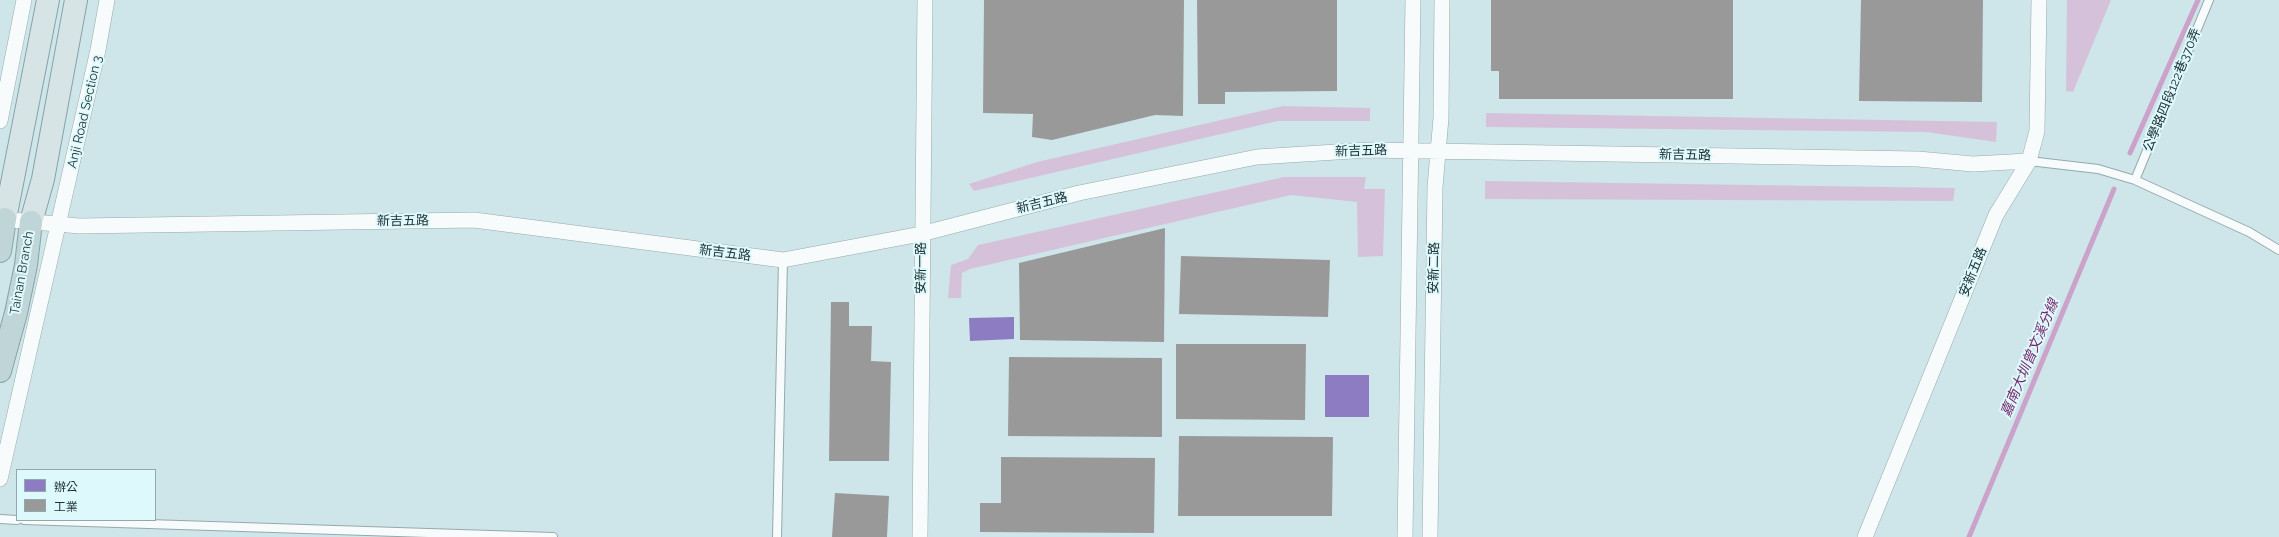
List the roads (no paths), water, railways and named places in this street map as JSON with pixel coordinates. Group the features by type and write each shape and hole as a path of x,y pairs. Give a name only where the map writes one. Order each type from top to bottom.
{"highway":[{"name":"Tainan Branch","path":"0,251 3,219"},
{"name":"Tainan Branch","path":"0,371 18,306 31,222"}],"main road":[{"path":"3,219 48,0"},
{"name":"Anji Road Section 3","path":"31,222 43,179 76,0"}],"street":[{"path":"0,121 24,0"},
{"name":"Anji Road Section 3","path":"0,479 98,50 107,0"},
{"name":"安新一路","path":"920,537 921,234 925,0"},
{"name":"安新二路","path":"1405,537 1413,0"},
{"name":"安新二路","path":"1430,537 1435,186 1440,118 1442,0"},
{"name":"安新五路","path":"1865,537 1996,215 2029,161 2037,132 2039,0"},
{"name":"新吉五路","path":"3,219 79,226 474,220 783,260 921,234 1079,193 1257,157 1368,150 1918,159 1973,164 2029,161"}],"lane":[{"name":"公學路四段122巷370弄","path":"2135,180 2209,0"},
{"path":"2029,161 2098,169 2135,180 2249,232 2279,250"},
{"path":"777,537 783,260"},
{"path":"0,519 16,520"},
{"path":"55,521 553,537"}],"waterway":[{"name":"嘉南大圳曾文溪分線","path":"2130,153 2198,0"},
{"name":"嘉南大圳曾文溪分線","path":"1969,537 2114,189"}]}
